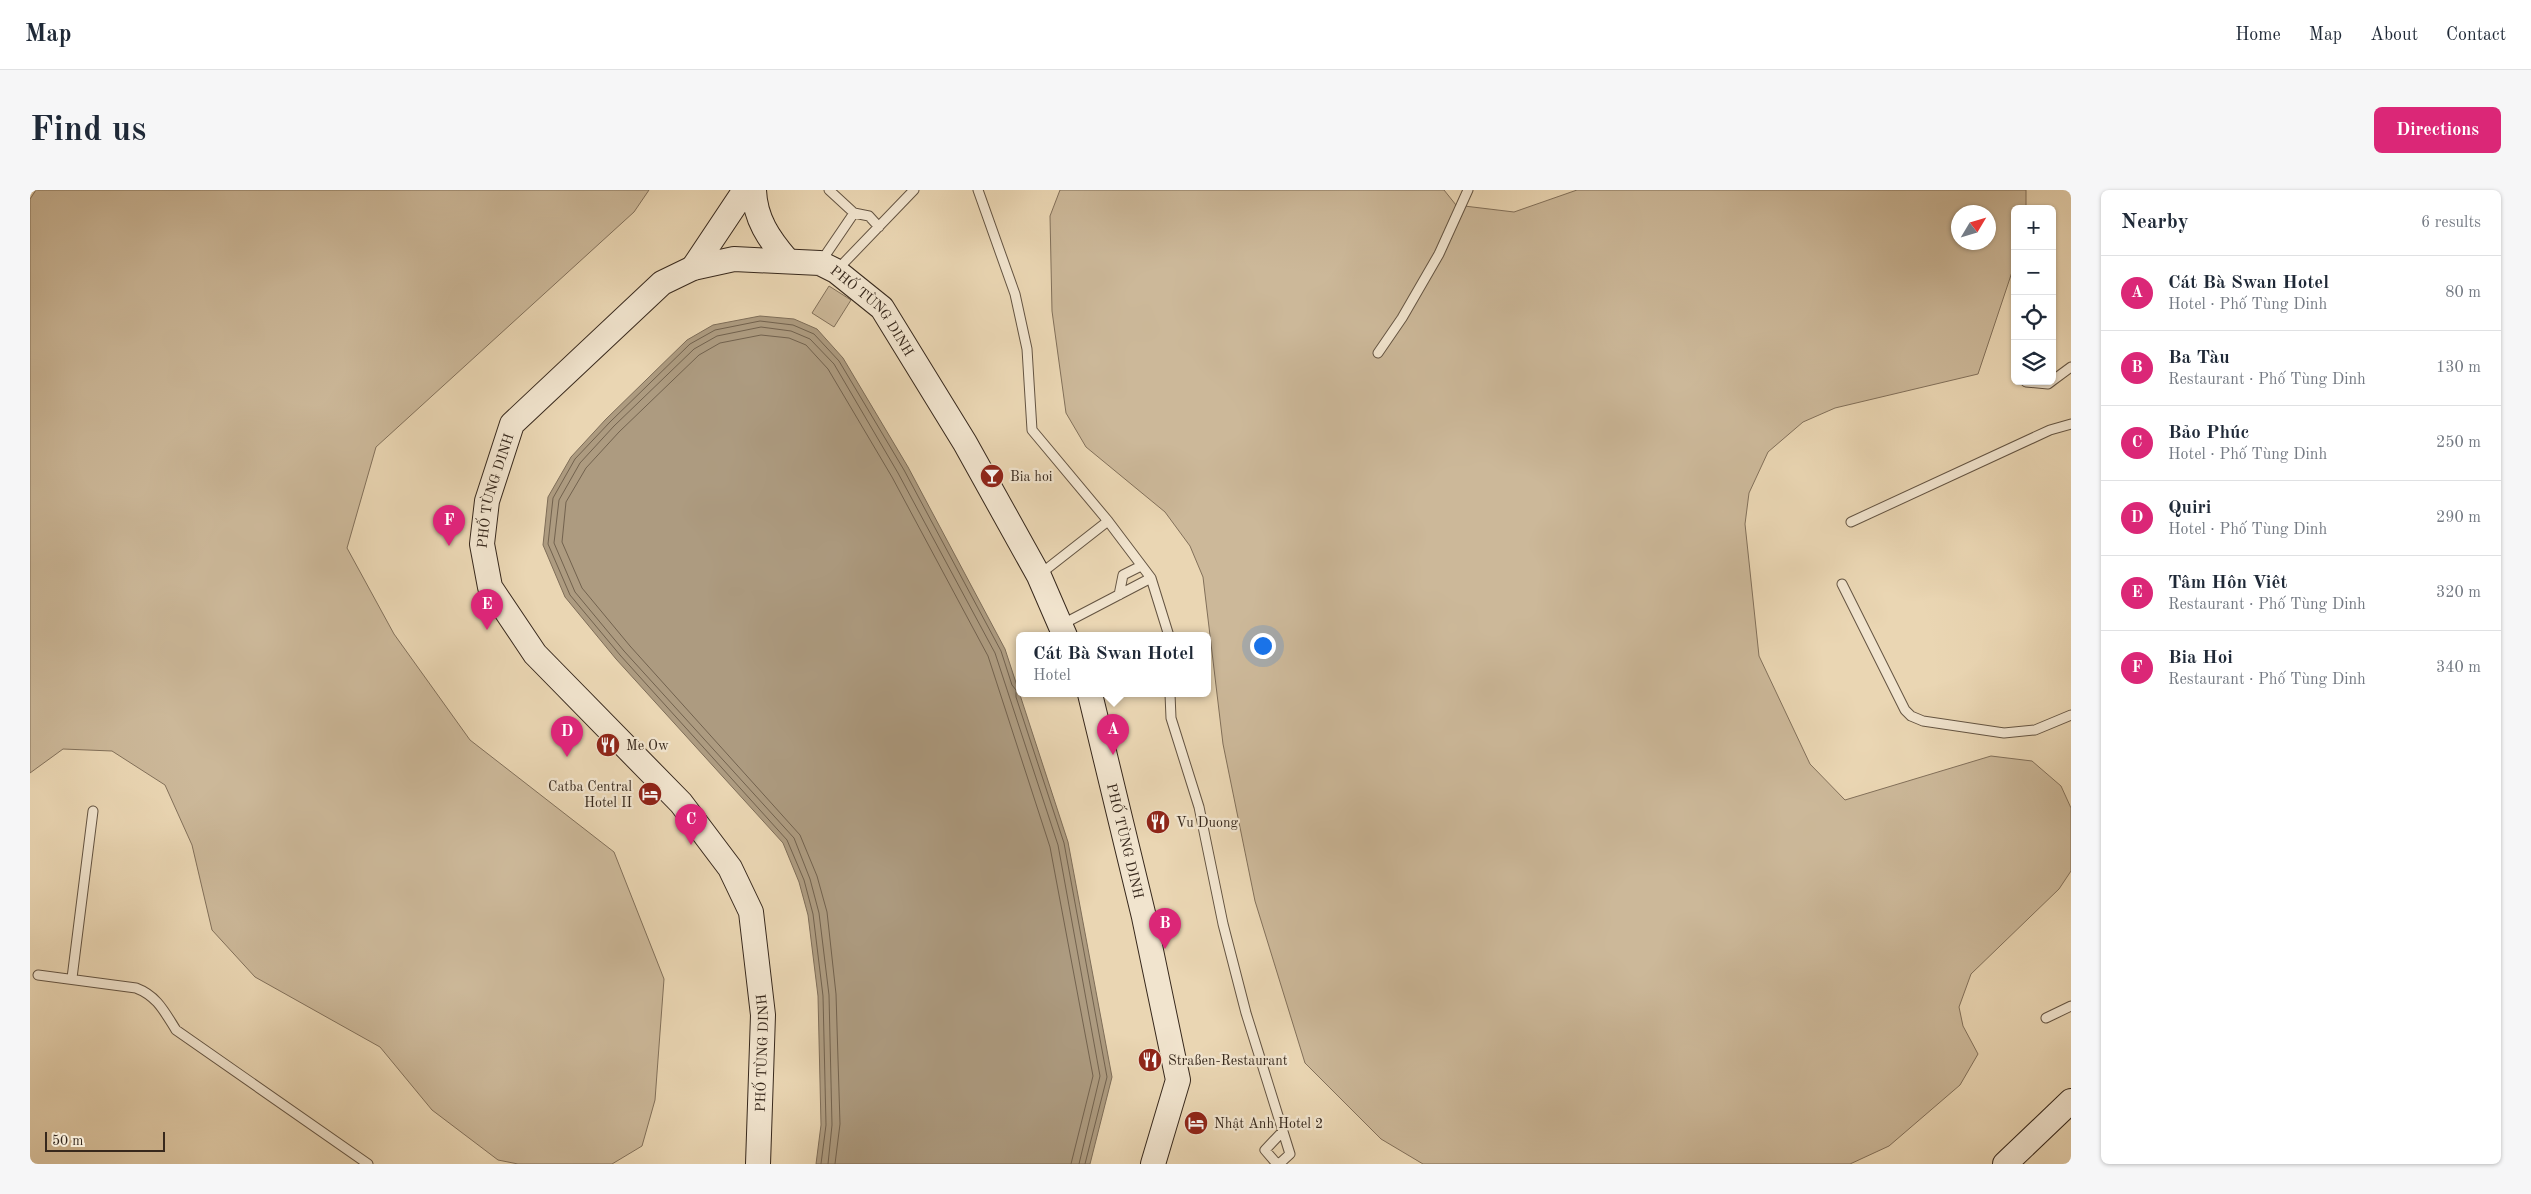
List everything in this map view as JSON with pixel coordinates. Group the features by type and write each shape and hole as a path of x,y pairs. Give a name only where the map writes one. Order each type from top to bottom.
{"main road":[{"path":"693,268 745,190"},
{"path":"754,190 759,218 768,238 787,260"},
{"name":"PHỐ TÙNG DINH","path":"758,1164 762,1015 751,912 730,868 681,803 535,654 490,587 482,544 487,501 512,424 662,283 693,268 734,259 787,260 828,267 882,308 965,443 1039,576 1063,631"},
{"name":"PHỐ TÙNG DINH","path":"1091,697 1144,917 1178,1080 1153,1164"},
{"path":"2006,1164 2071,1101"}],"lane":[{"path":"829,190 854,213 869,216 878,227"},
{"path":"828,267 878,227 914,190"},
{"path":"978,190 1015,294 1027,349 1032,430 1108,522 1151,578 1168,632"},
{"path":"1378,352 1407,310 1440,254 1468,190"},
{"path":"828,267 854,213"},
{"path":"2056,378 2071,367"},
{"path":"1851,522 2050,430 2071,424"},
{"path":"1039,576 1108,522"},
{"path":"1119,595 1123,575 1142,566"},
{"path":"1063,631 1119,595 1151,578"},
{"path":"1842,584 1905,710 1911,716 1923,721 2004,733 2035,730 2071,715"},
{"path":"1170,697 1171,718 1199,807 1225,933 1246,1012 1283,1131 1290,1154 1278,1164 1265,1150 1283,1131"},
{"path":"72,978 93,811"},
{"path":"38,975 136,988 149,993 158,1001 176,1030 368,1164"},
{"path":"2046,1018 2071,1006"}],"shaded area":[{"path":"36,190 649,190 634,212 376,447 347,548 394,634 470,740 614,852 664,979 655,1100 642,1146 612,1164 518,1164 498,1160 432,1110 380,1047 255,977 212,930 192,845 165,785 112,751 63,749 30,773 30,199"},
{"path":"1060,190 1444,190 1456,205 1514,212 1577,190 2026,190 2026,205 2011,205 2011,275 1978,374 1835,408 1803,422 1768,452 1749,493 1745,524 1759,656 1810,764 1845,800 1991,756 2032,761 2061,786 2071,808 2071,871 2059,889 1971,974 1959,1007 1963,1026 1978,1054 1960,1085 1889,1146 1850,1164 1423,1164 1381,1139 1305,1063 1255,901 1223,744 1203,577 1190,546 1165,512 1086,447 1066,413 1052,311 1050,216"},
{"path":"829,286 851,300 834,327 812,313"}],"water":[{"path":"760,316 794,319 817,329 843,358 908,467 1005,649 1016,683 1016,697 1021,697 1068,842 1112,1077 1090,1164 816,1164 821,1125 818,996 808,915 799,882 783,843 616,659 565,597 543,545 548,497 571,457 606,419 687,340 713,325"}],"place":[{"name":"Bia hoi","path":"992,476"},
{"name":"Bia Hoi","path":"449,546"},
{"name":"Tâm Hôn Viêt","path":"487,630"},
{"name":"Me Ow","path":"608,745"},
{"name":"Cát Bà Swan Hotel","path":"1113,755"},
{"name":"Quiri","path":"567,757"},
{"name":"Catba Central Hotel II","path":"650,794"},
{"name":"Vu Duong","path":"1158,822"},
{"name":"Bảo Phúc","path":"691,845"},
{"name":"Ba Tàu","path":"1165,949"},
{"name":"Straßen-Restaurant","path":"1150,1060"},
{"name":"Nhật Anh Hotel 2","path":"1196,1123"}]}
